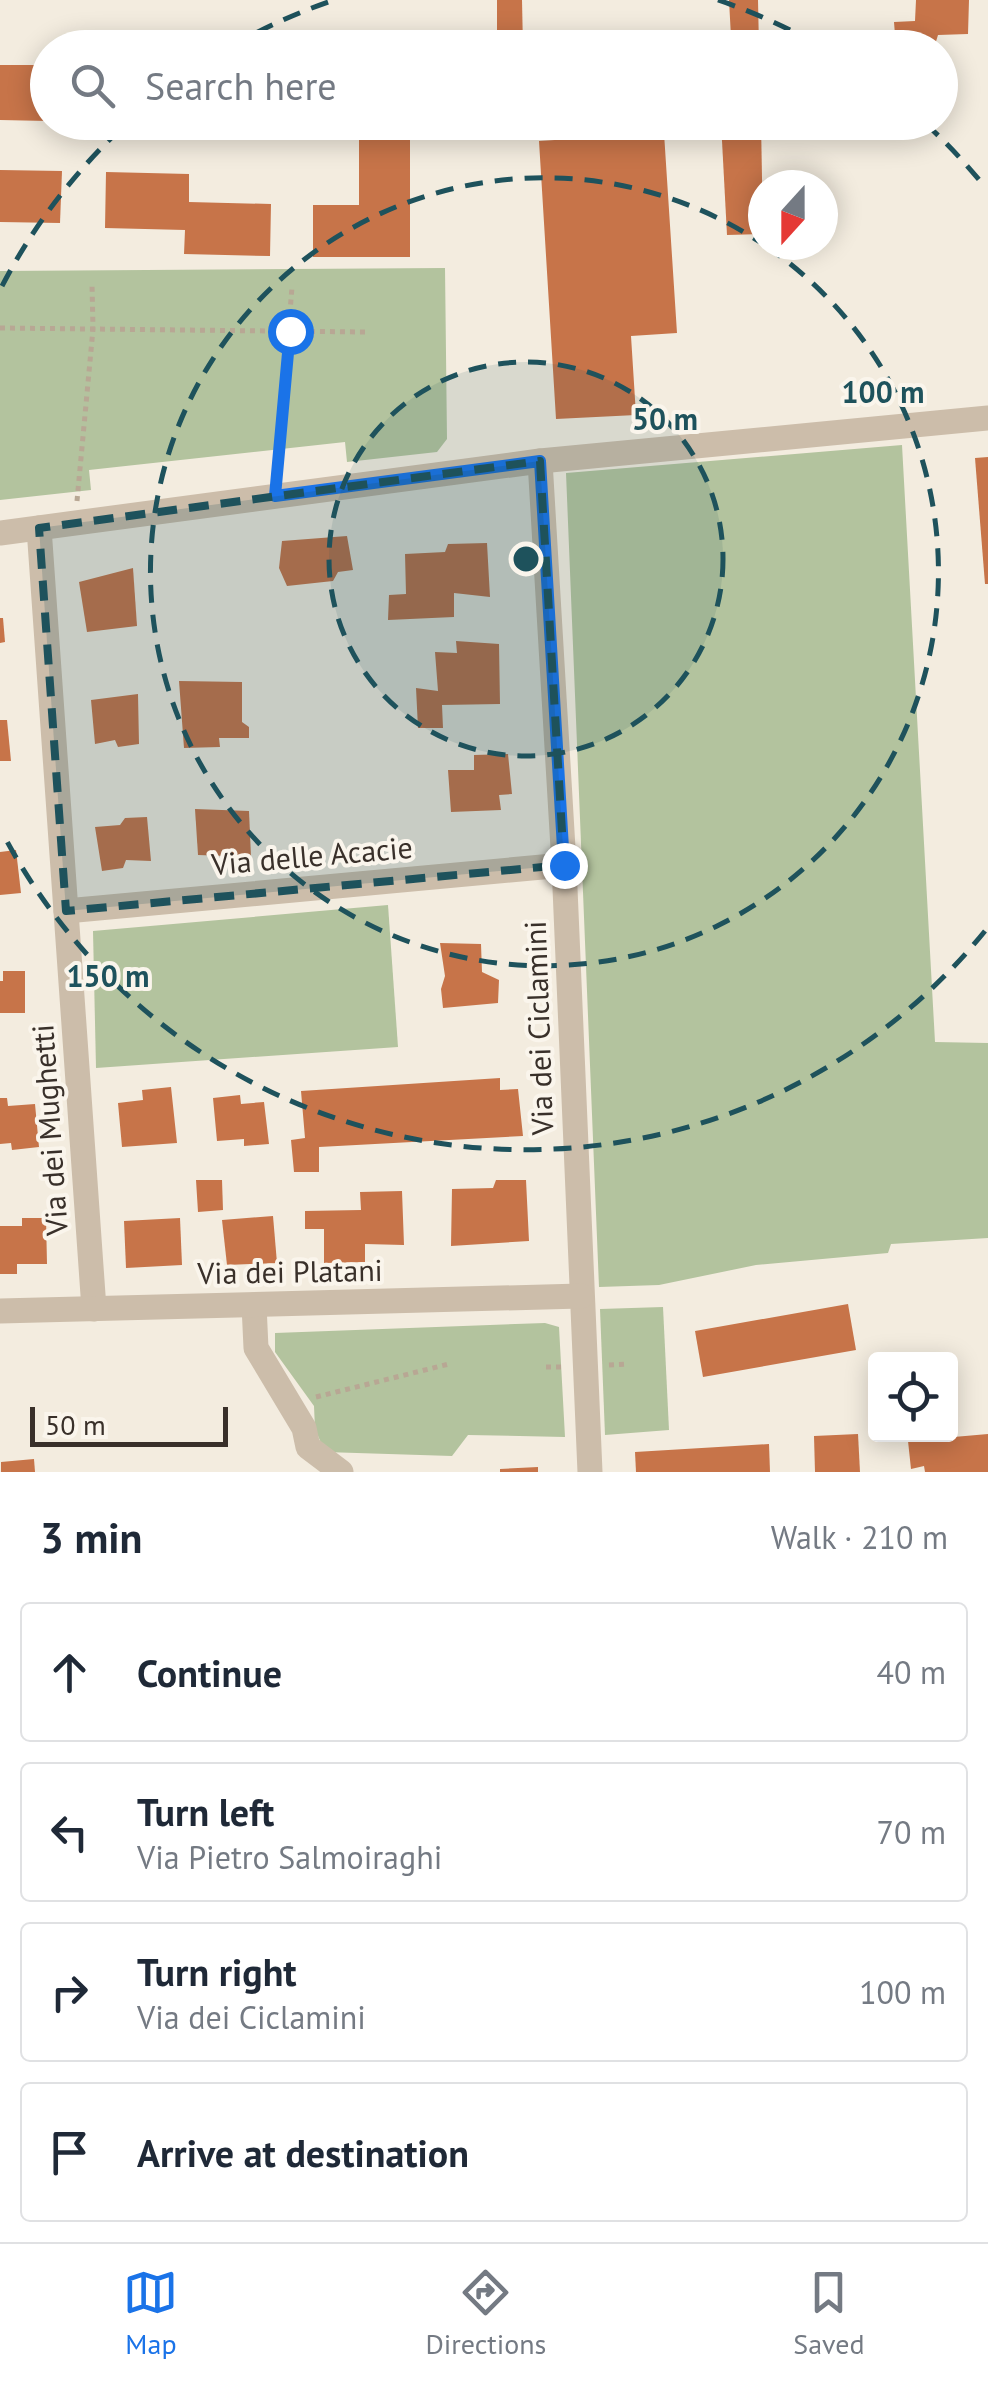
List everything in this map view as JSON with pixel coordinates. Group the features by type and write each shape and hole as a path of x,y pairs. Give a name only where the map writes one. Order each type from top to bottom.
{"street":[{"path":"0,532 540,461 988,418"},
{"name":"Via dei Ciclamini","path":"540,461 564,865 590,1472"},
{"name":"Via dei Mughetti","path":"39,528 94,1309"},
{"name":"Via delle Acacie","path":"66,911 564,865"},
{"name":"Via dei Platani","path":"0,1311 581,1296"},
{"path":"254,1305 256,1348 304,1428 308,1447 341,1472"}],"path":[{"path":"75,524 93,329 92,284"},
{"path":"275,496 292,286"},
{"path":"0,328 366,332"},
{"path":"290,1404 449,1364"}],"highlighted area":[{"path":"540,461 564,865 66,911 39,528"}],"green space":[{"path":"445,268 447,439 437,452 347,462 345,442 89,470 91,490 0,500 0,271"},
{"path":"902,445 935,1042 988,1043 988,1238 891,1244 888,1253 756,1265 659,1285 599,1287 566,473"},
{"path":"388,905 398,1047 96,1068 93,931"},
{"path":"663,1307 669,1430 605,1435 600,1309"},
{"path":"545,1323 559,1327 565,1437 468,1435 452,1456 325,1452 315,1429 314,1406 275,1352 275,1333"}],"building":[{"path":"497,0 522,0 523,30 497,30"},
{"path":"729,0 758,0 759,30 731,30"},
{"path":"916,0 969,0 968,34 958,34 958,30 895,30 894,22 915,21"},
{"path":"0,65 30,65 30,121 0,120"},
{"path":"359,140 410,140 410,257 313,257 313,205 359,205"},
{"path":"664,140 677,333 631,336 636,415 556,419 539,141"},
{"path":"722,140 761,140 762,170 748,170 748,234 727,235"},
{"path":"0,170 62,171 60,223 0,222"},
{"path":"106,172 189,174 189,202 271,204 270,256 184,254 185,230 105,228"},
{"path":"988,457 988,584 985,584 975,458"},
{"path":"347,536 353,570 338,572 333,581 287,586 279,568 282,541"},
{"path":"487,543 490,597 454,593 454,617 388,620 389,595 406,594 405,554 445,552 448,544"},
{"path":"133,568 137,626 87,632 79,582"},
{"path":"0,618 5,642 0,643"},
{"path":"456,641 499,644 500,704 442,705 443,728 418,728 416,688 438,691 435,652 457,653"},
{"path":"179,681 242,682 242,722 249,727 249,738 219,738 220,747 184,748"},
{"path":"138,694 139,744 118,747 115,740 95,744 91,700"},
{"path":"0,720 7,720 11,761 0,761"},
{"path":"508,754 512,794 499,795 501,810 451,812 448,770 474,770 474,755"},
{"path":"195,809 249,811 251,857 198,855"},
{"path":"147,817 151,861 126,860 123,868 102,871 95,827 120,825 125,818"},
{"path":"16,850 21,893 0,895 0,852"},
{"path":"440,943 481,944 482,972 499,980 498,1003 443,1008 441,989 445,976"},
{"path":"3,971 25,971 25,1013 0,1013"},
{"path":"500,1078 500,1090 518,1089 523,1136 319,1147 319,1172 294,1172 291,1140 305,1138 301,1091"},
{"path":"171,1087 177,1143 122,1147 118,1103 143,1100 142,1090"},
{"path":"240,1095 241,1104 264,1102 269,1144 244,1146 244,1139 217,1141 213,1098"},
{"path":"0,1098 7,1098 8,1106 35,1104 39,1147 12,1150 11,1143 0,1144"},
{"path":"196,1180 222,1180 223,1210 198,1212"},
{"path":"496,1180 526,1180 529,1241 451,1246 452,1189 493,1188"},
{"path":"402,1191 404,1245 365,1244 365,1262 324,1263 324,1229 305,1229 305,1211 361,1210 360,1192"},
{"path":"273,1216 277,1263 227,1265 222,1220"},
{"path":"22,1218 46,1218 47,1264 17,1264 17,1274 0,1274 0,1226 22,1226"},
{"path":"180,1218 182,1265 126,1268 124,1221"},
{"path":"848,1304 856,1350 703,1377 695,1331"},
{"path":"858,1434 860,1472 815,1472 814,1436"},
{"path":"988,1434 988,1472 925,1472 924,1466 911,1469 908,1442 958,1442 958,1437"},
{"path":"769,1444 770,1472 636,1472 635,1452"},
{"path":"34,1459 35,1472 1,1472 1,1462"},
{"path":"538,1467 538,1472 500,1472 500,1469"}],"route":[{"path":"290,331 275,496 540,461 564,865"}]}
